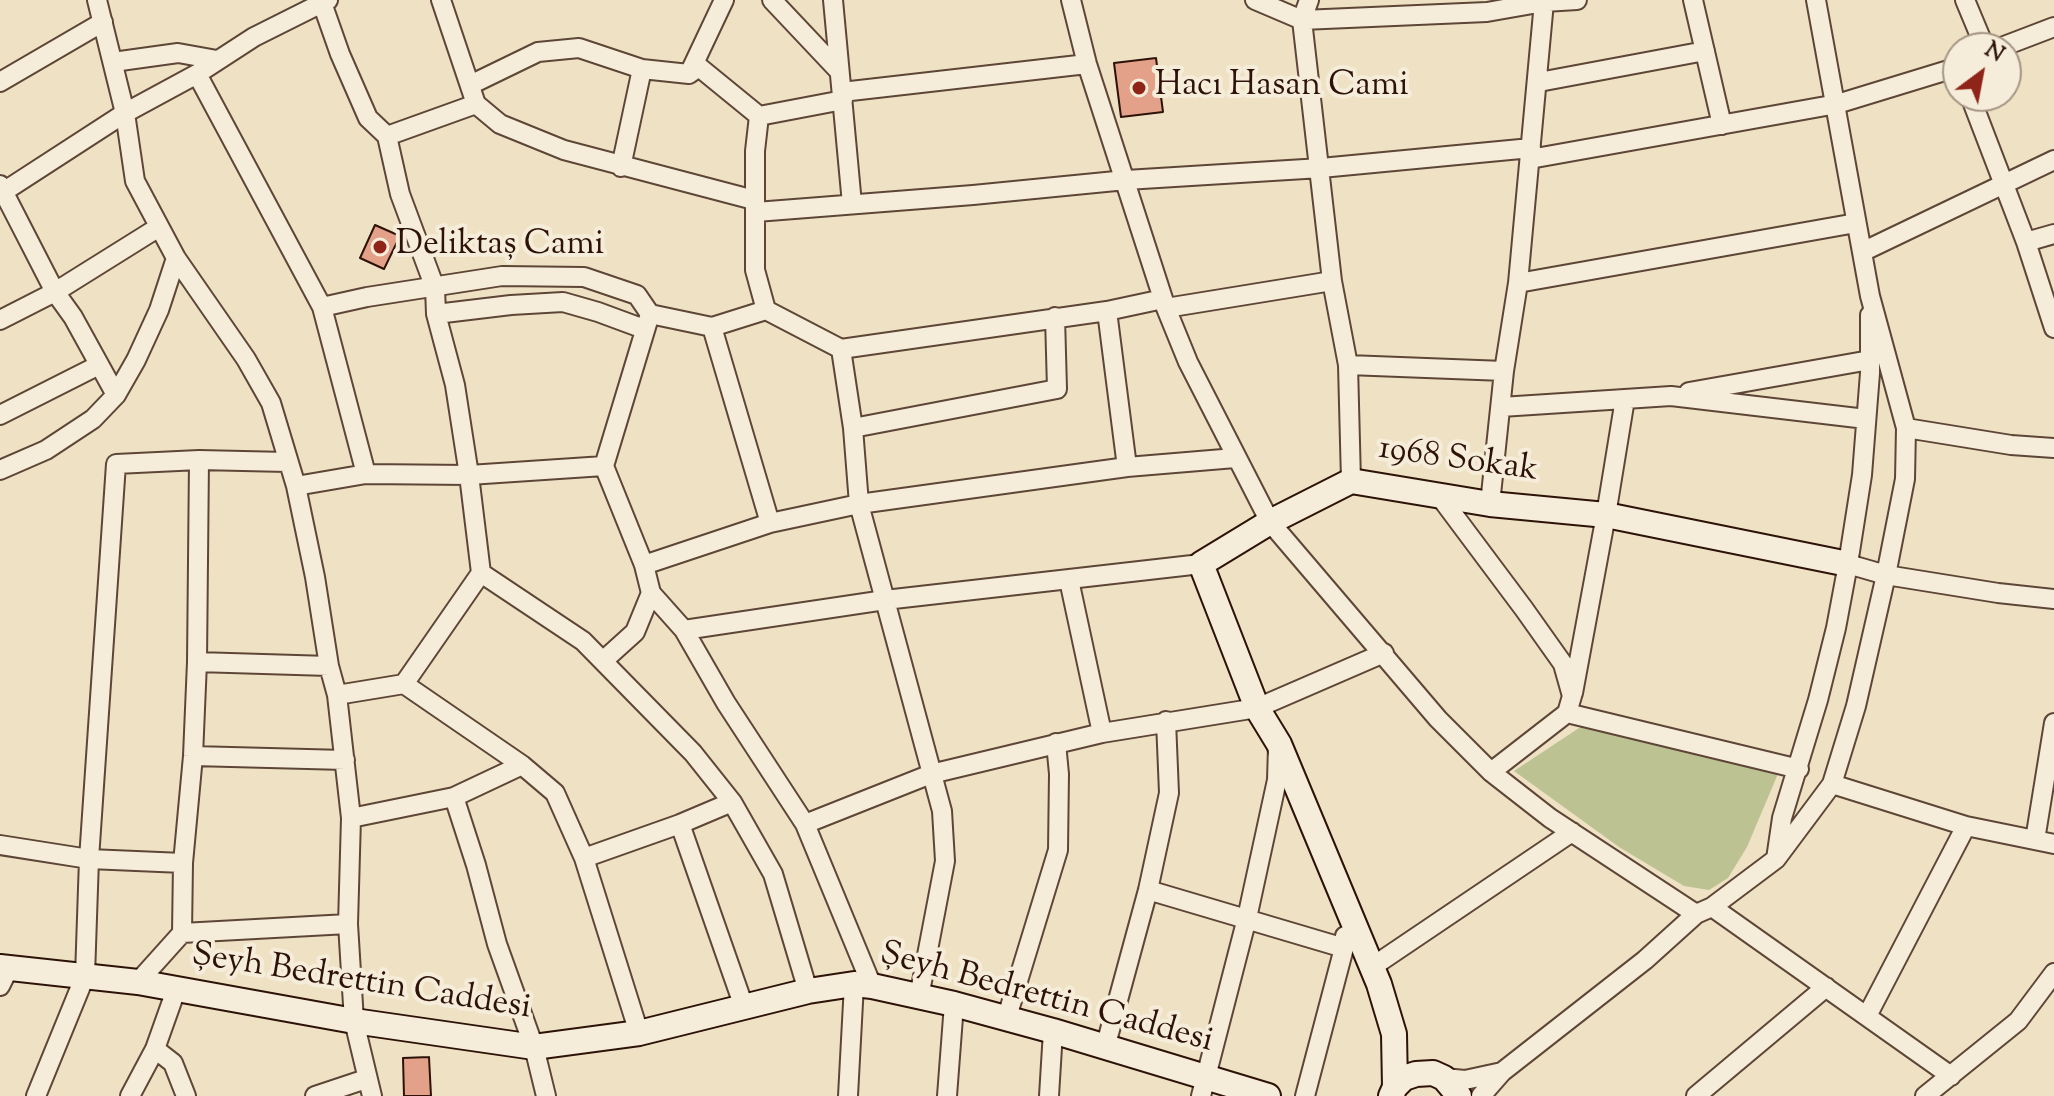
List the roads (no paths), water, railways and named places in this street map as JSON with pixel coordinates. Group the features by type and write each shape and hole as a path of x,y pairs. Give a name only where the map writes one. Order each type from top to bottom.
{"street":[{"path":"97,0 125,113 135,181 176,258 246,359 271,403 296,486 315,577 329,666 337,695 345,760 351,818 348,924 354,1021 369,1088 315,1096"},
{"path":"441,0 476,104 500,124 564,150 755,206 852,204 1126,180 1530,154 1837,104 1942,72"},
{"path":"689,74 724,0"},
{"path":"772,0 839,71"},
{"path":"833,0 852,204"},
{"path":"1071,0 1087,64 1164,304 1188,362 1270,522 1438,719 1491,772 1572,832 1826,987 1951,1076"},
{"path":"1255,0 1302,20 1577,0"},
{"path":"1309,0 1302,20 1332,281 1348,365 1351,481"},
{"path":"1693,0 1722,125"},
{"path":"1481,1096 1502,1072 1704,910 1776,859 1832,784 1856,706 1905,479 1906,428 1870,296 1816,0"},
{"path":"1965,0 1978,32"},
{"path":"116,395 73,317 55,292 1,190 254,37 324,1 340,54 368,118 387,136 400,194 435,288 436,314 455,385 481,573 404,684"},
{"path":"1490,504 1504,371 1518,283 1544,2"},
{"path":"0,82 103,22"},
{"path":"2022,39 2054,27"},
{"path":"470,85 538,52 579,48 642,69 689,74 699,67 759,116"},
{"path":"1539,82 1705,51"},
{"path":"113,62 178,53 217,60"},
{"path":"759,116 842,96 1087,64"},
{"path":"621,167 642,69"},
{"path":"197,74 322,307 366,474"},
{"path":"387,136 476,104"},
{"path":"1976,112 2054,324"},
{"path":"759,116 755,151 755,270 766,310"},
{"path":"1862,252 2054,160"},
{"path":"1518,283 1856,223"},
{"path":"0,320 55,292 159,227"},
{"path":"2026,242 2054,234"},
{"path":"0,470 46,450 93,419 116,395 159,310 176,258"},
{"path":"322,307 502,276 584,277 637,295 647,322 604,466 644,565 651,593 684,630 726,703 805,824 863,985 848,1096"},
{"path":"436,314 563,302 647,322 712,327 766,310 841,349 1332,281"},
{"path":"1776,859 1782,818 1799,769 1836,628 1848,564 1862,475 1870,360 1870,296"},
{"path":"1107,311 1127,467"},
{"path":"853,428 1057,389 1055,317"},
{"path":"712,327 770,523"},
{"path":"841,349 853,428 859,504 942,811 945,861 919,997"},
{"path":"1501,407 1667,396 1870,360"},
{"path":"0,415 99,365"},
{"path":"1348,365 1504,371"},
{"path":"1667,396 1866,419"},
{"path":"1491,772 1569,704 1625,399"},
{"path":"1906,428 2011,445 2054,448"},
{"path":"644,565 770,523 859,504 1127,467 1235,458"},
{"path":"36,1096 85,976 89,859 116,464 199,460 287,462"},
{"path":"138,982 182,933 183,863 193,756 197,662 199,460"},
{"path":"296,486 366,474 469,475 604,466"},
{"name":"1968 Sokak","path":"1201,564 1270,522 1351,481 1490,504 1606,515 1848,564"},
{"path":"1438,494 1563,664 1569,704"},
{"path":"684,630 885,600 1201,564 1257,708 1279,744 1372,967 1394,1034 1393,1092"},
{"path":"1848,564 1886,575 2054,599"},
{"path":"481,573 583,641 604,660 693,753 732,802 773,874 808,991"},
{"path":"1069,580 1102,733"},
{"path":"604,660 635,632 651,593"},
{"path":"805,824 931,774 1102,733 1257,708 1384,653"},
{"path":"197,662 329,666"},
{"path":"337,695 404,684 522,765 555,793 584,858 639,1033"},
{"path":"1569,704 1799,769"},
{"path":"1105,1048 1148,890 1169,793 1166,721"},
{"path":"2035,840 2054,723"},
{"path":"1006,1020 1058,850 1059,774 1056,743"},
{"path":"1202,1087 1247,918 1277,780 1279,744"},
{"path":"193,756 345,760"},
{"path":"351,818 454,797 522,765"},
{"path":"1832,784 1966,826 2054,844"},
{"path":"454,797 497,944 534,1047 546,1096"},
{"path":"584,858 732,802"},
{"path":"680,824 744,1007"},
{"path":"1867,1016 1966,826"},
{"path":"1372,967 1572,832"},
{"path":"0,845 89,859 183,863"},
{"path":"1148,890 1344,948"},
{"path":"1305,1096 1344,948 1347,905"},
{"path":"182,933 348,924"},
{"path":"1925,1096 2018,1021 2054,973"},
{"name":"Şeyh Bedrettin Caddesi","path":"3,974 85,976 138,982 354,1021 534,1047 639,1033 808,991 863,985 954,1004 1053,1031 1202,1087 1268,1096"},
{"path":"1696,1096 1826,987"},
{"path":"130,1096 155,1049 176,990"},
{"path":"947,1096 954,1004"},
{"path":"1049,1096 1053,1031"},
{"path":"1394,1034 1410,1053 1445,1083"},
{"path":"155,1049 173,1063 186,1096"},
{"path":"1393,1092 1404,1078 1416,1074 1445,1083 1502,1072"}],"place":[{"name":"Hacı Hasan Cami","path":"1139,88"},
{"name":"Deliktaş Cami","path":"380,247"}]}
